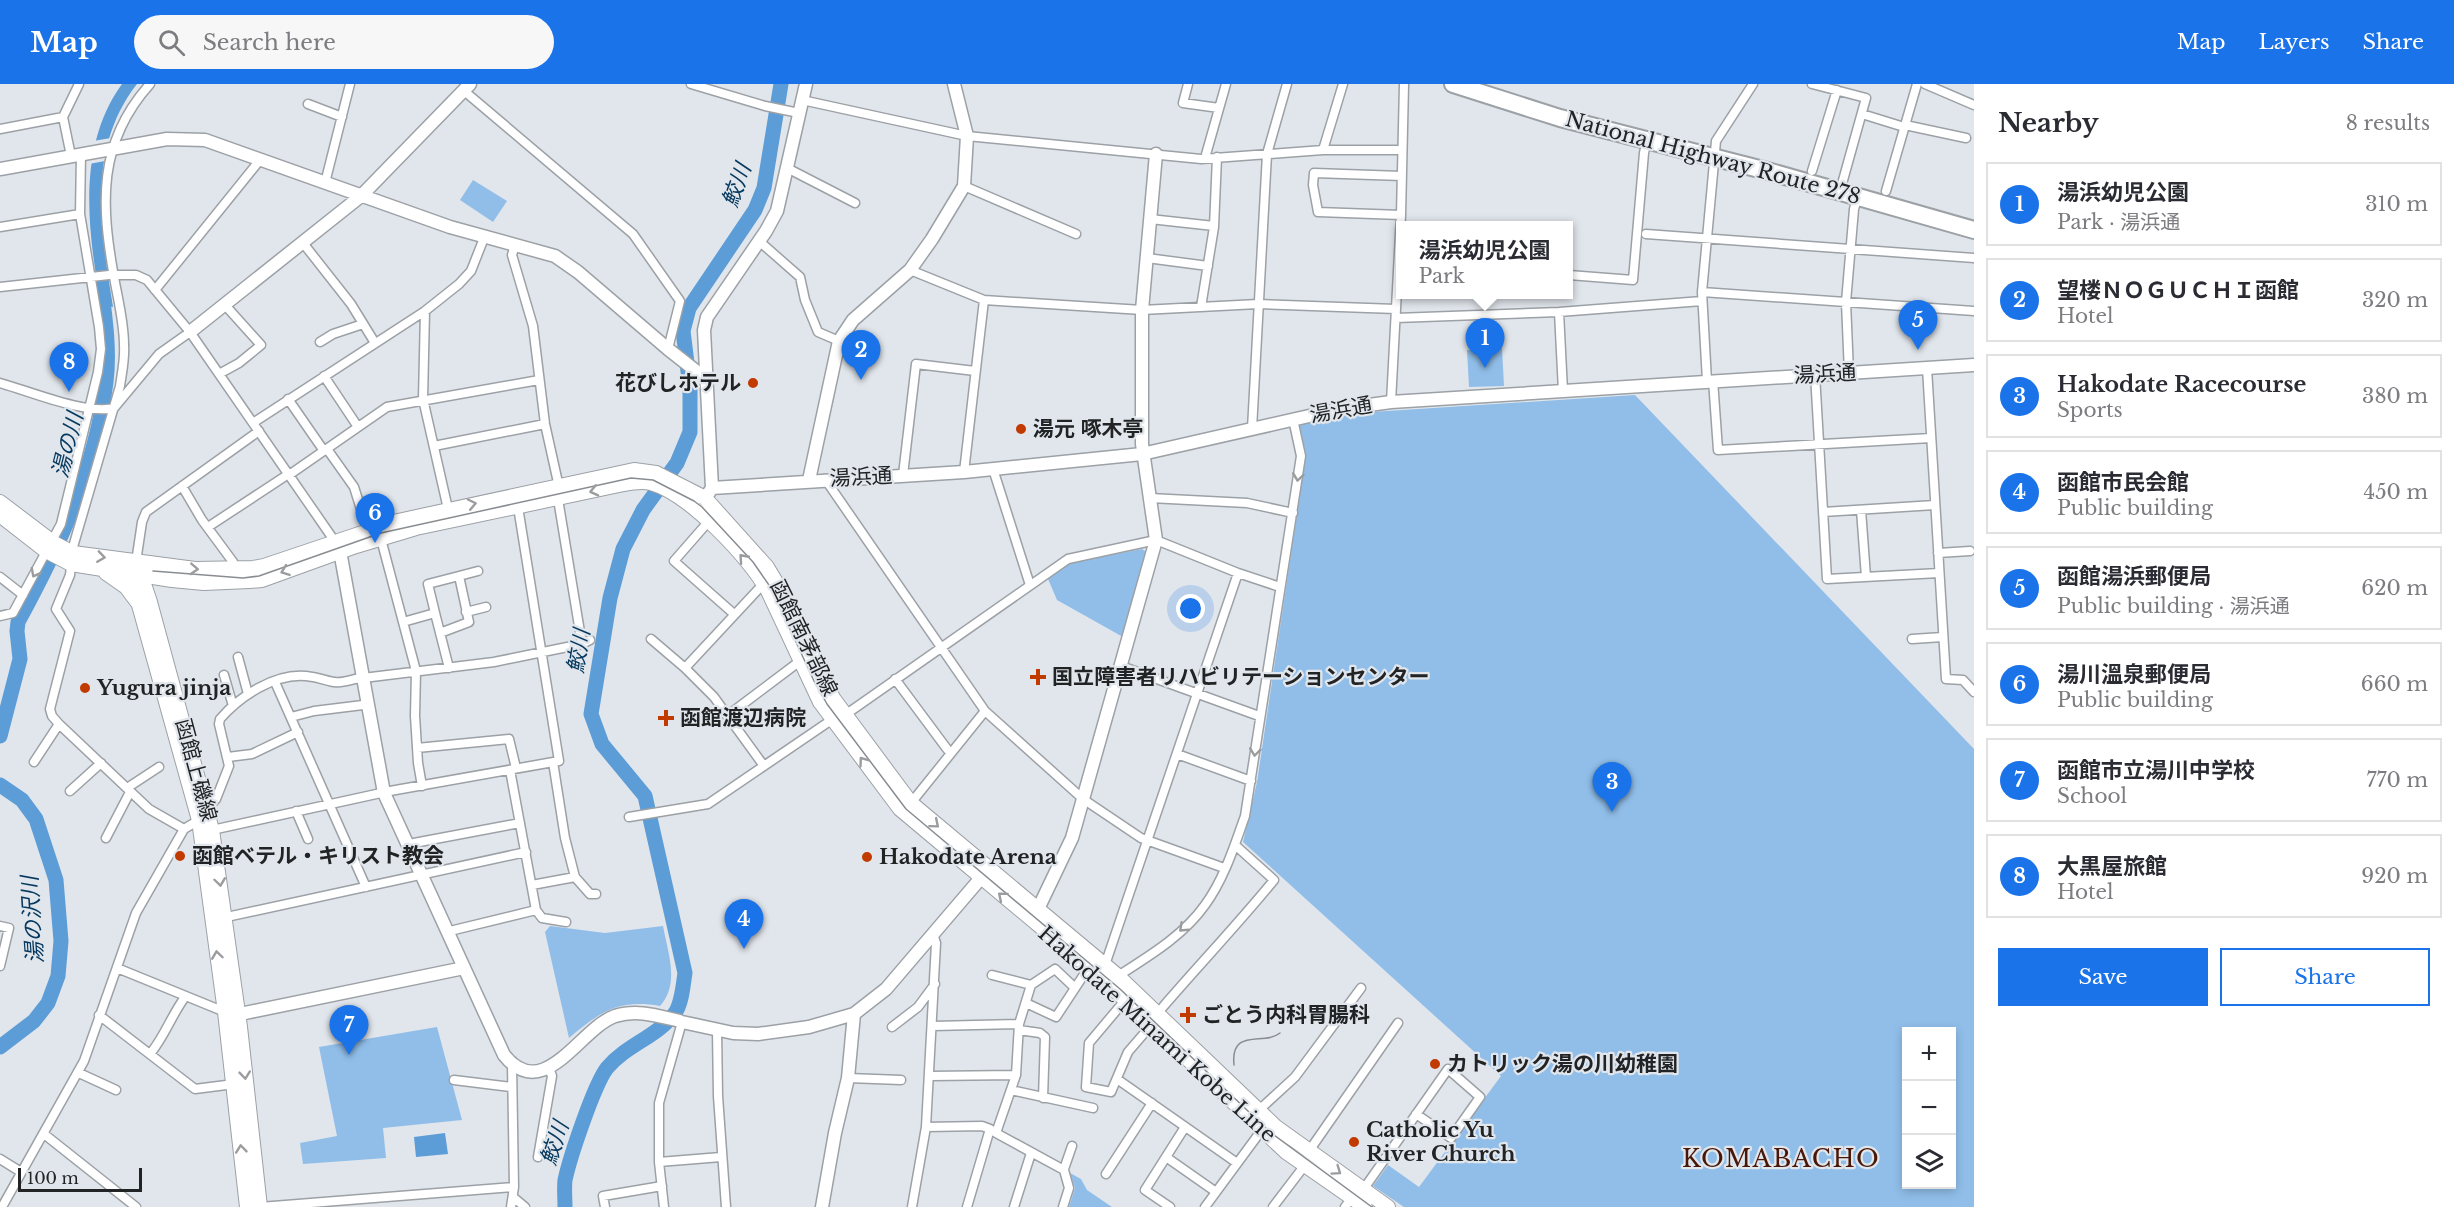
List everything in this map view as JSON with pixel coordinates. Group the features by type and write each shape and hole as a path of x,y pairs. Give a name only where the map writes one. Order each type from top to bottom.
{"highway":[{"name":"National Highway Route 278","path":"1453,84 1560,118 1840,191 1974,230"}],"main road":[{"name":"Hakodate Minami Kobe Line","path":"558,493 634,470 705,498 709,522 768,578 800,661 816,695 839,717 900,809 985,873 1034,914 1096,970 1261,1131 1307,1158"},
{"path":"68,557 165,579 204,583 262,580 337,546 518,507 558,493"},
{"path":"100,570 235,569 264,566 337,546 448,509 558,493"},
{"name":"函館南茅部線","path":"705,498 768,578 839,717 911,803 985,873"},
{"path":"0,502 50,547"},
{"path":"0,515 68,557 100,570 145,603 165,579"},
{"name":"函館上磯線","path":"137,571 203,814 260,1207"},
{"name":"函館上磯線","path":"203,814 212,830 217,918"},
{"name":"Hakodate Minami Kobe Line","path":"1096,970 1118,976 1307,1158 1355,1196 1365,1207"},
{"name":"函館上磯線","path":"231,1012 234,1084 247,1207"},
{"name":"Hakodate Minami Kobe Line","path":"1355,1196 1388,1207"}],"street":[{"path":"0,616 13,613 50,547 60,524 96,390 101,349 80,214 80,155 63,117 79,84"},
{"path":"150,84 131,109 119,131 111,149 105,183 111,275 124,349 120,386 68,557 70,575 56,609 70,631 50,709 52,716 59,724 149,809 184,829"},
{"path":"325,183 350,84"},
{"path":"691,84 794,113"},
{"path":"705,498 701,373 707,317 777,211 787,168 794,113 802,100 806,84"},
{"path":"810,480 839,341 853,320 910,270 964,186 967,136 954,84"},
{"path":"1188,84 1183,103 1219,108"},
{"path":"1205,158 1226,84"},
{"path":"1252,429 1267,154 1287,84"},
{"path":"1323,150 1343,84"},
{"path":"1401,221 1404,84"},
{"path":"1753,84 1716,141 1706,238 1702,296 1718,450 1931,438"},
{"path":"1812,84 1866,98 1840,191"},
{"path":"1886,191 1917,84"},
{"path":"1925,84 1974,105"},
{"path":"0,384 91,409 112,408 159,354 225,305 361,196 466,87 633,234 680,301 672,352"},
{"path":"1812,171 1837,90"},
{"path":"802,100 967,136 1156,154 1205,158 1323,150 1402,150"},
{"path":"308,104 342,117"},
{"path":"1862,114 1904,126 1965,138"},
{"path":"0,129 63,117"},
{"path":"0,170 166,139 205,140 484,238 534,248 555,256 578,272 672,352 701,373"},
{"path":"1573,275 1633,280 1647,140"},
{"path":"1034,914 1072,838 1156,540 1142,454 1142,310 1156,154"},
{"path":"1201,307 1214,226 1217,157"},
{"path":"155,290 260,160"},
{"path":"787,168 855,202"},
{"path":"1401,215 1318,212 1312,185 1314,173 1402,176"},
{"path":"964,186 1076,234"},
{"path":"1849,373 1846,302 1850,249 1858,196"},
{"path":"0,226 80,214"},
{"path":"1150,219 1214,226"},
{"path":"1646,234 1974,258"},
{"path":"253,423 425,311 459,284 471,271 484,238"},
{"path":"759,241 800,277 805,300 818,332 839,341"},
{"path":"303,243 351,304 375,343"},
{"path":"2,1207 79,1073 136,913 184,829 203,814 216,799 228,769 228,757 219,722 232,706 248,694 292,675 308,676 339,684 363,678 449,668 541,653 586,642 545,424 533,326 512,255 515,245"},
{"path":"1147,258 1208,266"},
{"path":"910,270 984,300 1142,310 1258,304 1396,314 1559,312 1702,296 1846,302 1974,311"},
{"path":"0,288 111,275 141,277 155,290 190,332 337,546 384,793 494,1036 512,1064 531,1071 549,1068 607,1019 630,1013 656,1015 717,1030 745,1034 771,1033 817,1025 854,1014 886,989 985,873"},
{"path":"1391,402 1397,299"},
{"path":"963,472 984,300"},
{"path":"219,374 239,363 261,345 225,305"},
{"path":"425,311 423,399 448,509"},
{"path":"1559,312 1563,391"},
{"path":"320,342 333,334 363,324"},
{"path":"903,475 916,364 975,371"},
{"name":"湯浜通","path":"705,498 810,480 993,470 1142,454 1340,409 1391,402 1974,365"},
{"path":"1927,368 1946,679 1963,680 1974,692"},
{"path":"1815,374 1827,579 1939,573"},
{"path":"324,376 358,427"},
{"path":"208,527 387,407 539,380"},
{"path":"288,399 354,487 366,525"},
{"path":"1118,976 1172,939 1204,906 1235,845 1245,816 1301,456 1293,419"},
{"path":"434,446 545,424"},
{"path":"137,571 142,522 146,512 259,431"},
{"path":"993,470 1030,585"},
{"path":"825,479 985,711 1083,799 1147,841 1224,868"},
{"path":"182,486 233,562 235,569"},
{"path":"1150,498 1247,503 1293,513"},
{"path":"1823,512 1935,505"},
{"path":"212,830 384,793 559,761 518,507"},
{"path":"1861,510 1866,577"},
{"path":"709,522 674,561 734,615"},
{"path":"381,538 416,671 414,692 422,786"},
{"path":"628,817 708,804 1068,559 1156,540 1280,587"},
{"path":"1938,553 1970,551"},
{"path":"449,668 429,584 478,571"},
{"path":"1026,1003 1056,1017 1074,987 1096,970 1147,841 1238,573"},
{"path":"440,633 469,622 459,576"},
{"path":"0,577 23,595"},
{"path":"685,668 768,578"},
{"path":"466,612 486,607"},
{"path":"403,622 435,613"},
{"path":"1912,639 1943,637"},
{"path":"651,639 714,697 764,766"},
{"path":"238,657 248,694"},
{"path":"727,716 800,661"},
{"path":"1121,666 1259,716"},
{"path":"224,675 232,706"},
{"path":"894,679 947,749"},
{"path":"275,682 366,887"},
{"path":"291,717 314,711 363,705"},
{"path":"911,803 985,711"},
{"path":"34,762 59,724"},
{"path":"228,757 252,754 298,732"},
{"path":"417,748 509,739 520,823 536,910 542,918 566,922"},
{"path":"1177,754 1251,782"},
{"path":"552,762 565,838 575,877 590,894 596,894"},
{"path":"70,791 101,763"},
{"path":"105,838 128,790 159,767"},
{"path":"296,812 308,839"},
{"path":"414,843 520,823"},
{"path":"1162,1008 1202,962 1224,941 1274,880 1235,845"},
{"path":"217,918 526,852"},
{"path":"531,885 575,877"},
{"path":"454,930 536,910"},
{"path":"0,926 9,928 0,966"},
{"path":"912,1207 926,1127 930,1076 936,943 933,934"},
{"path":"117,968 186,997 231,1012 464,968"},
{"path":"967,1207 993,1131 1016,1075 1019,1027 1031,985 1055,969 1074,987"},
{"path":"992,975 1031,985"},
{"path":"892,1028 918,1007 935,984"},
{"path":"1259,1110 1295,1077 1361,988"},
{"path":"150,1054 162,1039 170,1017 186,997"},
{"path":"1121,1005 1089,1043 1086,1087 1111,1092 1128,1052 1148,1030"},
{"path":"822,1207 835,1133 848,1078 854,1014"},
{"path":"99,1015 195,1089 234,1084"},
{"path":"664,1207 659,1162 659,1103 681,1022"},
{"path":"1273,1207 1398,1023"},
{"path":"933,1026 1019,1027 1040,1033 1046,1037 1043,1098"},
{"path":"717,1030 721,1157 726,1207"},
{"path":"511,1207 514,1192 512,1064"},
{"path":"538,1156 552,1076 549,1068"},
{"path":"1355,1196 1448,1070 1480,1097 1451,1138 1416,1114"},
{"path":"79,1073 116,1090"},
{"path":"930,1076 1016,1075"},
{"path":"848,1078 901,1080"},
{"path":"1117,1079 1237,1163"},
{"path":"453,1080 512,1087"},
{"path":"1011,1090 1093,1108"},
{"path":"1106,1174 1152,1103"},
{"path":"926,1127 982,1126 1064,1169"},
{"path":"1170,1207 1145,1190 1185,1126"},
{"path":"1205,1207 1261,1131"},
{"path":"44,1134 136,1207"},
{"path":"1063,1207 1069,1188 1064,1169 1072,1146"},
{"path":"1014,1207 1031,1153"},
{"path":"659,1162 721,1157"},
{"path":"1166,1157 1216,1192"},
{"path":"0,1159 21,1172"},
{"path":"605,1207 603,1196 662,1186"},
{"path":"260,1207 514,1192"},
{"path":"514,1192 525,1207"}],"shaded area":[{"path":"122,84 137,84 121,109 110,136 101,191 105,249 113,307 101,304 92,249 89,191 97,135 107,109"},
{"path":"473,180 507,201 493,222 460,200"},
{"path":"1502,348 1504,386 1469,387 1467,350"},
{"path":"1635,395 1974,749 1974,1207 1404,1207 1373,1186 1388,1165 1419,1187 1501,1076 1243,842 1257,782 1306,454 1299,424 1356,413"},
{"path":"1142,549 1148,553 1123,637 1057,600 1048,579 1069,563"},
{"path":"550,926 605,933 663,926 670,957 671,978 670,988 660,1006 632,1004 621,1006 590,1021 569,1038 545,932"},
{"path":"437,1027 462,1120 383,1128 386,1158 303,1164 300,1143 337,1136 319,1047"},
{"path":"445,1133 448,1154 416,1157 414,1137"},
{"path":"1070,1173 1081,1179 1087,1190 1112,1207 1069,1207 1075,1188"}],"pier":[{"path":"111,138 105,161 89,164 93,141"}],"waterway":[{"name":"鮫川","path":"565,1207 565,1183 568,1169 583,1122 602,1077 607,1068 623,1053 668,1021 675,1013 682,994 685,973 645,796 602,744 591,714 610,598 623,549 643,510 677,463 690,432 690,387 683,331 689,308 755,210 764,188 781,84"},
{"name":"湯の川","path":"0,736 20,659 18,622 48,565 74,506 85,476 101,414 107,358 101,285"},
{"name":"湯の沢川","path":"0,785 22,800 36,819 56,880 61,941 58,976 48,1003 34,1021 0,1047"}],"tram line":[{"path":"153,571 243,578 259,576 381,533 631,478 653,480 694,501 753,562 771,588 827,704 906,809 1120,989 1270,1132 1372,1207"},
{"path":"1234,1065 1234,1053 1237,1046 1249,1040 1273,1037 1280,1033"}],"place":[{"name":"函館湯浜郵便局","path":"1918,350"},
{"name":"湯浜幼児公園","path":"1485,368"},
{"name":"望楼ＮＯＧＵＣＨＩ函館","path":"861,380"},
{"name":"花びしホテル","path":"753,383"},
{"name":"大黒屋旅館","path":"69,392"},
{"name":"湯元 啄木亭","path":"1021,429"},
{"name":"湯川溫泉郵便局","path":"375,543"},
{"name":"国立障害者リハビリテーションセンター","path":"1038,677"},
{"name":"Yugura jinja","path":"85,688"},
{"name":"函館渡辺病院","path":"666,718"},
{"name":"Hakodate Racecourse","path":"1612,812"},
{"name":"函館ベテル・キリスト教会","path":"180,856"},
{"name":"Hakodate Arena","path":"867,857"},
{"name":"函館市民会館","path":"744,949"},
{"name":"ごとう内科胃腸科","path":"1188,1015"},
{"name":"函館市立湯川中学校","path":"349,1055"},
{"name":"カトリック湯の川幼稚園","path":"1435,1064"},
{"name":"Catholic Yu River Church","path":"1354,1142"}],"district":[{"name":"KOMABACHO","path":"1781,1159"}]}
